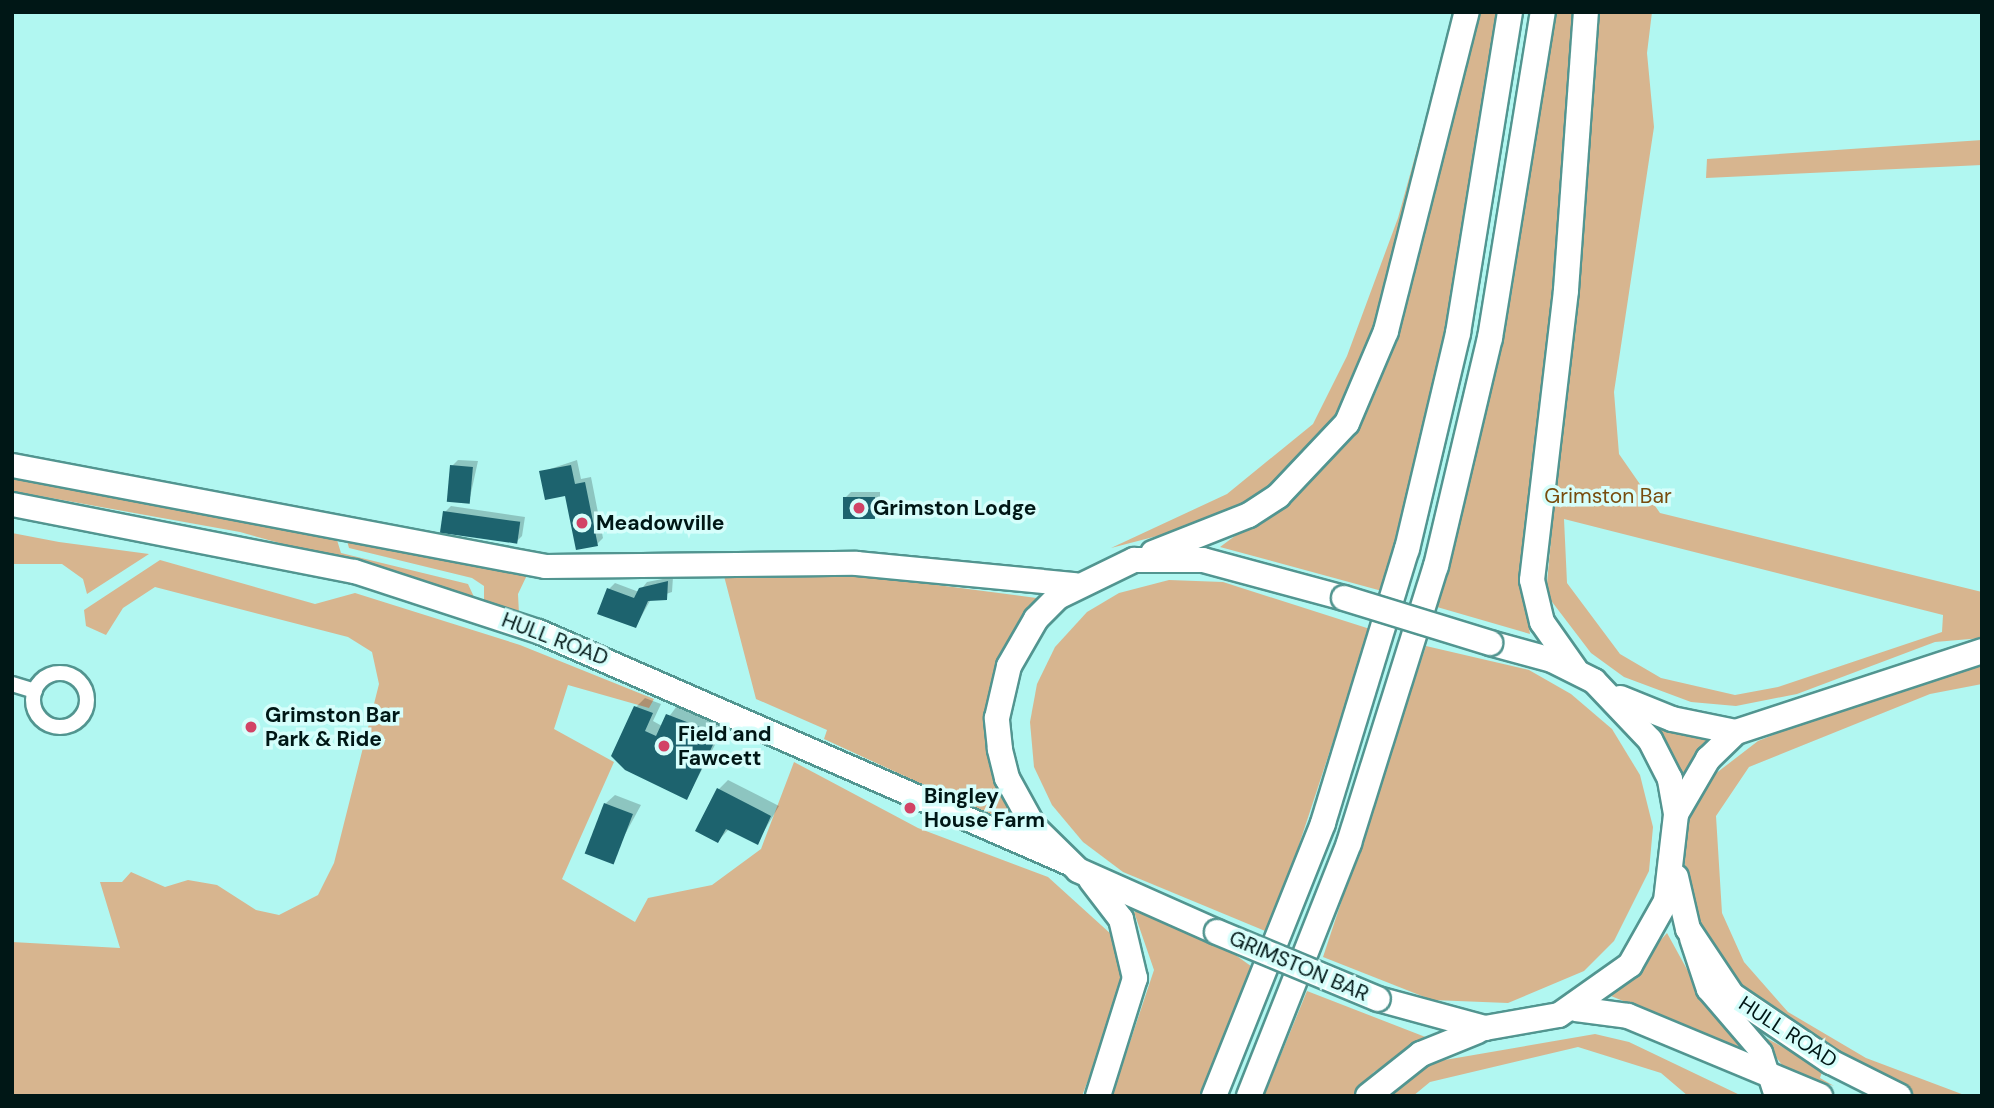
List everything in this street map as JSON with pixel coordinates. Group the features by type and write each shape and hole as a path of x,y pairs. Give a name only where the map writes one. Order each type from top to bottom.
{"highway":[{"path":"1134,560 1249,515 1304,475 1347,423 1386,331 1467,12"},
{"path":"1214,1096 1323,822 1407,549 1458,333 1510,12"},
{"path":"1250,1096 1349,843 1436,566 1490,338 1544,12"},
{"path":"1577,672 1542,622 1532,580 1566,290 1586,12"},
{"name":"GRIMSTON BAR","path":"1203,559 1344,598 1577,672 1608,692 1662,760 1676,814 1674,866 1650,938 1615,981 1576,1009 1485,1028 1378,999 1217,932 1079,870 1034,827 1007,778 997,718 1022,640 1075,584 1134,560 1203,559"},
{"path":"1676,814 1708,759 1736,732 1982,651"},
{"path":"1608,692 1672,719 1736,732"},
{"name":"HULL ROAD","path":"1674,866 1688,929 1712,972 1747,1009 1899,1096"},
{"path":"1079,870 1121,919 1135,978 1098,1096"},
{"name":"HULL ROAD","path":"1576,1009 1642,1021 1774,1087 1820,1096"},
{"path":"1368,1096 1421,1054 1485,1028"}],"main road":[{"path":"12,465 545,566 856,563 1075,584"},
{"name":"HULL ROAD","path":"12,504 354,571 538,631 1079,870"},
{"path":"1688,929 1707,989 1761,1052 1774,1087"}],"street":[{"path":"12,684 35,691"}],"green space":[{"path":"1476,12 1497,12 1479,155 1454,301 1382,591 1220,547 1312,479 1354,437 1377,390 1448,141"},
{"path":"1555,12 1575,12 1569,151 1520,564 1530,634 1437,607 1511,297"},
{"name":"Grimston Bar","path":"1599,12 1652,12 1647,53 1654,127 1614,392 1619,454 1660,513 1982,592 1982,638 1935,642 1797,694 1736,706 1691,702 1624,677 1591,653 1546,594","holes":["1564,519 1943,615 1942,632 1778,687 1735,695 1661,678 1620,654 1567,583"]},
{"path":"1440,66 1408,223 1373,342 1327,434 1292,472 1247,504 1207,523 1111,548 1227,494 1313,424 1347,356 1398,218"},
{"path":"1982,140 1982,165 1706,178 1707,159"},
{"path":"12,476 337,540 341,553 468,584 474,597 240,532 12,491"},
{"path":"12,533 149,554 87,594 83,579 62,564 12,564"},
{"path":"347,541 528,573 518,594 519,614 484,600 484,586 472,578 349,548"},
{"path":"160,560 315,604 355,593 520,645 654,699 649,708 568,685 554,729 614,762 562,879 635,922 648,898 712,885 761,849 794,762 918,828 1048,877 1112,935 1122,968 1118,1001 1082,1096 12,1096 12,942 120,948 100,882 122,882 131,872 165,887 188,880 217,885 256,910 279,915 318,895 334,863 379,684 372,652 348,637 155,587 123,608 106,635 86,626 84,610"},
{"path":"724,576 876,577 1044,599 999,676 1018,819 1013,826 824,739 827,730 756,699"},
{"path":"1169,580 1223,582 1370,629 1270,933 1123,872 1083,842 1052,805 1034,767 1030,722 1037,684 1055,647 1087,612 1119,593"},
{"path":"1426,646 1529,670 1571,694 1612,729 1640,775 1653,827 1649,871 1614,941 1584,971 1508,1003 1432,1000 1323,957"},
{"path":"1982,663 1982,684 1930,694 1749,767 1716,816 1722,913 1744,962 1788,1012 1866,1058 1967,1096 1915,1096 1739,995 1697,920 1685,888 1685,847 1691,808 1706,781 1758,741 1862,700"},
{"path":"1660,727 1711,738 1680,780 1656,731"},
{"path":"1143,909 1216,941 1255,969 1202,1096 1112,1096 1154,970 1134,912"},
{"path":"1667,933 1700,993 1753,1054 1611,996"},
{"path":"1307,991 1428,1038 1374,1072 1352,1096 1264,1096"},
{"path":"1757,1033 1823,1069 1820,1078 1834,1086 1786,1070"},
{"path":"1595,1034 1629,1042 1742,1096 1688,1096 1661,1073 1578,1047 1430,1082 1413,1096 1386,1096 1433,1062"}],"building":[{"path":"450,465 473,467 470,504 447,502"},
{"name":"Meadowville","path":"571,465 575,484 585,482 598,546 576,550 565,496 545,500 539,471"},
{"name":"Grimston Lodge","path":"843,497 875,497 875,519 843,519"},
{"path":"443,511 520,522 517,544 440,533"},
{"path":"668,581 667,600 648,601 636,628 597,614 607,588 634,598 639,588"},
{"name":"Field and Fawcett","path":"634,706 653,713 645,731 656,736 666,714 718,734 687,800 625,770 611,756"},
{"path":"717,788 771,816 758,845 726,829 718,843 695,831"},
{"path":"604,803 633,814 614,865 585,853"}],"place":[{"name":"Grimston Lodge","path":"859,508"},
{"name":"Meadowville","path":"582,523"},
{"name":"Grimston Bar Park & Ride","path":"251,727"},
{"name":"Field and Fawcett","path":"664,746"},
{"name":"Bingley House Farm","path":"910,808"}]}
